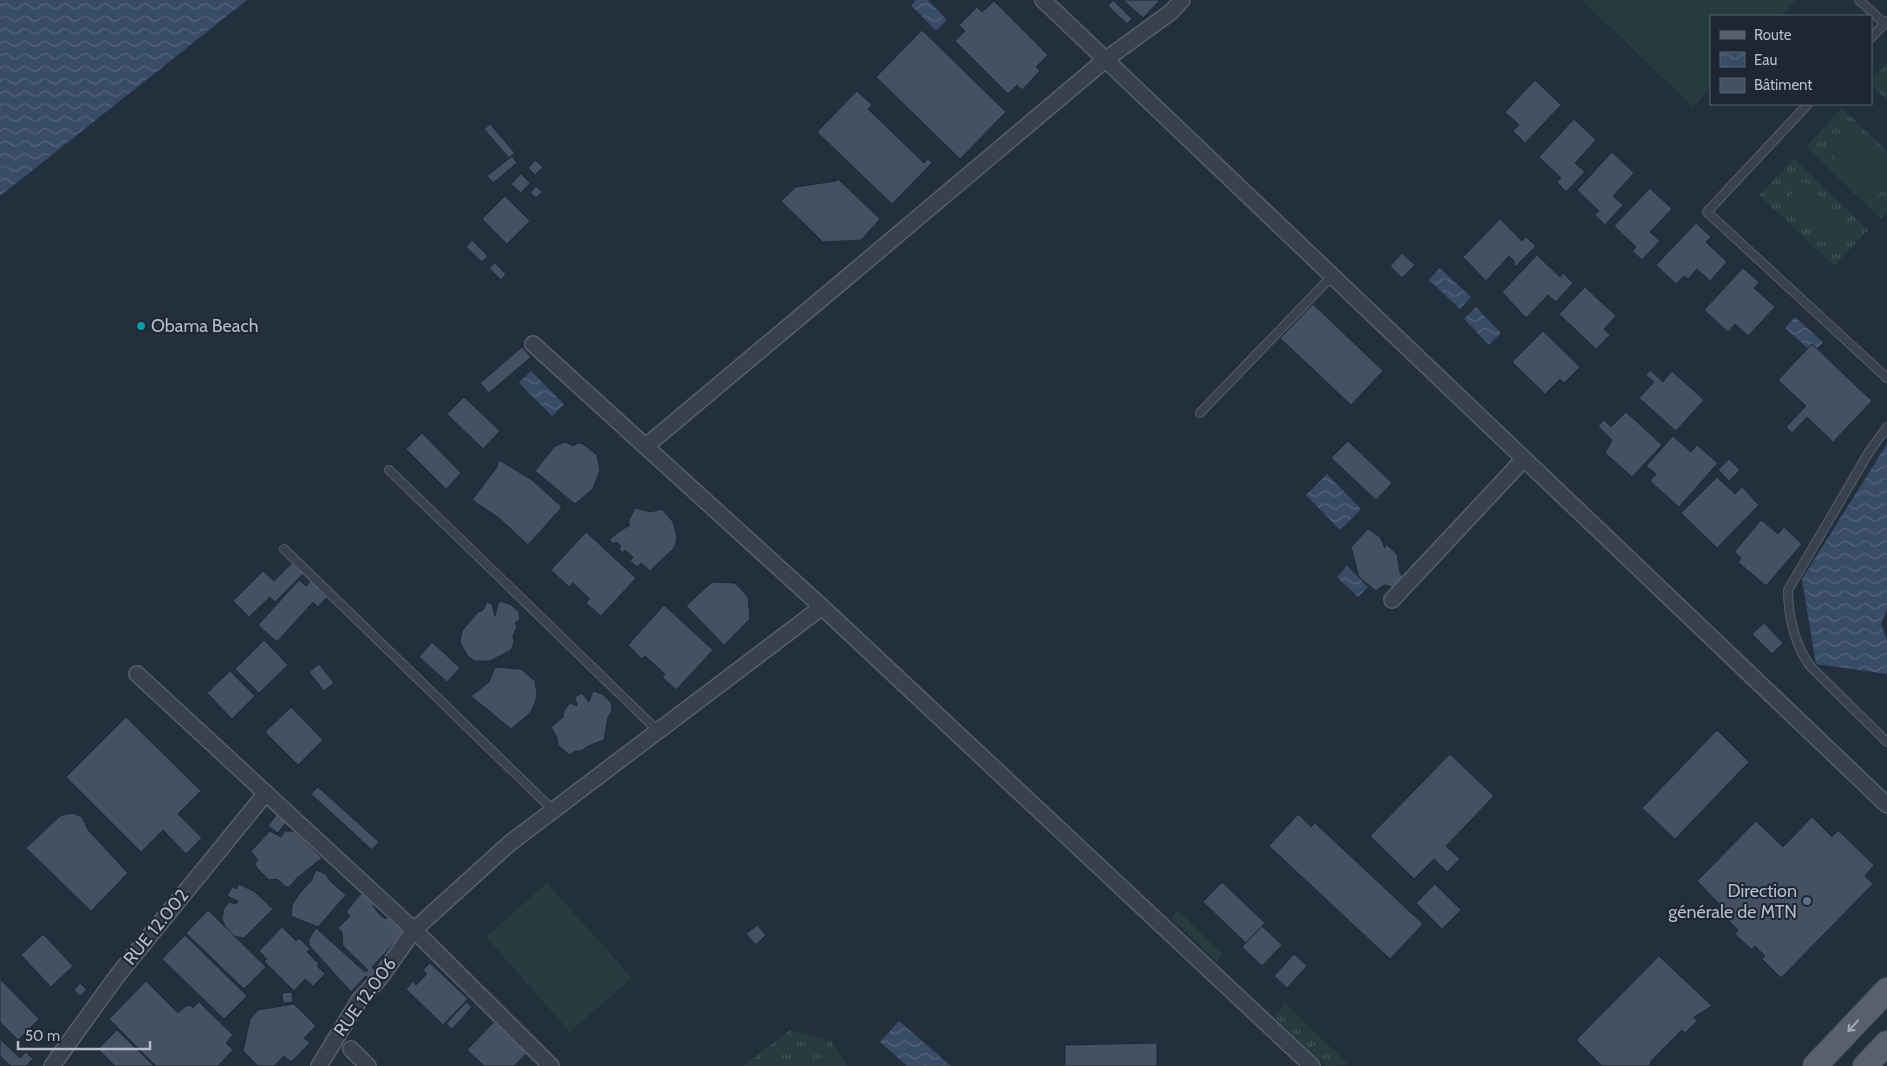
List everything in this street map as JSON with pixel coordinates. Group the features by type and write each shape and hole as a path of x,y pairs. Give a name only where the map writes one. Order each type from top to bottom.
{"main road":[{"path":"1816,1066 1887,990"},
{"path":"1865,1066 1887,1043"}],"street":[{"path":"1043,0 1887,805"},
{"path":"646,446 1105,60 1171,12 1182,0"},
{"path":"533,344 822,607 1312,1066"},
{"path":"1392,600 1524,459"},
{"name":"RUE 12.006","path":"319,1066 360,999 380,978 414,930 510,843 822,607"},
{"path":"137,674 414,930 543,1063"},
{"name":"RUE 12.002","path":"52,1066 117,976 266,793"},
{"path":"351,1049 368,1066"}],"lane":[{"path":"1859,0 1886,22 1872,37"},
{"path":"1807,105 1707,212 1887,378"},
{"path":"1200,413 1332,276"},
{"path":"1887,427 1869,452 1788,590 1788,598 1798,647 1803,656 1810,666 1887,742"},
{"path":"389,470 658,730"},
{"path":"284,549 553,810"}],"green space":[{"path":"1582,0 1796,0 1781,15 1710,15 1710,89 1693,107"},
{"path":"1887,63 1887,100 1872,86 1872,79"},
{"path":"1842,108 1887,151 1887,212 1881,218 1806,147"},
{"path":"1851,131 1887,166 1887,186 1876,197 1830,153"},
{"path":"1794,159 1868,230 1834,266 1759,195"},
{"path":"1804,181 1850,225 1829,247 1783,202"},
{"path":"547,883 632,978 570,1032 486,937"},
{"path":"1178,911 1223,954 1216,961 1171,918"},
{"path":"1285,1004 1349,1065 1326,1066 1274,1017"},
{"path":"790,1030 831,1041 847,1066 743,1066"}],"water":[{"path":"0,0 247,0 0,196"},
{"path":"916,0 928,0 947,20 936,31 911,5"},
{"path":"1440,268 1471,297 1460,309 1429,280"},
{"path":"1476,307 1501,333 1489,345 1464,319"},
{"path":"1795,317 1823,342 1813,353 1785,328"},
{"path":"531,371 564,404 552,416 519,383"},
{"path":"1887,444 1887,610 1881,624 1887,640 1887,674 1816,664 1802,579"},
{"path":"1327,474 1361,509 1340,530 1306,495"},
{"path":"1347,566 1368,587 1358,597 1337,577"},
{"path":"899,1021 951,1066 907,1066 880,1042"}],"building":[{"path":"1113,0 1132,19 1127,24 1108,6"},
{"path":"1123,0 1160,0 1143,18"},
{"path":"994,1 1048,55 1036,67 1040,71 1022,90 1017,85 1008,94 955,41 965,31 959,25 977,7 982,12"},
{"path":"922,30 1006,112 960,159 876,77"},
{"path":"1535,80 1561,105 1525,143 1513,131 1519,125 1505,112"},
{"path":"857,91 872,105 868,109 924,163 928,159 932,163 892,204 817,132"},
{"path":"1574,119 1596,140 1575,163 1585,172 1566,192 1557,182 1561,178 1539,157"},
{"path":"490,124 515,153 509,158 484,129"},
{"path":"1612,152 1634,173 1613,196 1623,205 1605,225 1595,215 1599,211 1577,190"},
{"path":"512,156 517,163 493,183 487,176"},
{"path":"535,160 543,167 535,175 528,168"},
{"path":"521,174 530,183 521,193 511,184"},
{"path":"838,179 880,219 861,240 823,242 781,201 796,187 836,181"},
{"path":"536,186 542,192 536,198 530,193"},
{"path":"1650,188 1672,209 1650,232 1660,241 1642,260 1632,251 1636,247 1614,226"},
{"path":"505,196 530,221 507,244 482,219"},
{"path":"1500,219 1522,241 1526,237 1536,246 1516,266 1509,256 1486,281 1463,257"},
{"path":"1696,223 1711,237 1706,242 1727,262 1710,281 1697,269 1688,279 1684,276 1676,284 1656,265"},
{"path":"472,240 488,256 482,262 466,247"},
{"path":"1402,253 1415,265 1402,278 1390,266"},
{"path":"1537,255 1560,277 1563,273 1573,283 1556,302 1548,295 1526,318 1502,292"},
{"path":"495,263 506,274 501,280 489,268"},
{"path":"1743,268 1759,282 1754,288 1775,307 1748,336 1735,324 1728,332 1704,310"},
{"path":"1585,287 1616,316 1604,329 1610,335 1596,349 1559,314"},
{"path":"1313,304 1383,371 1351,405 1280,338"},
{"path":"1543,331 1580,367 1564,383 1560,379 1545,394 1512,362"},
{"path":"1812,344 1872,401 1833,442 1807,417 1792,433 1786,427 1806,406 1778,380"},
{"path":"522,347 531,357 489,393 480,383"},
{"path":"1650,370 1663,382 1672,371 1704,400 1676,431 1639,398 1654,382 1646,375"},
{"path":"464,397 500,431 483,449 447,414"},
{"path":"1626,412 1662,445 1632,477 1605,453 1612,440 1598,426 1604,420 1611,427"},
{"path":"422,433 461,473 446,489 406,449"},
{"path":"1673,436 1691,452 1697,445 1718,463 1679,507 1650,481 1656,474 1646,466"},
{"path":"1348,441 1392,483 1376,500 1331,458"},
{"path":"565,442 573,446 578,443 583,444 597,455 600,470 593,489 575,504 535,471 555,446"},
{"path":"1729,459 1740,470 1729,481 1718,470"},
{"path":"499,460 532,480 562,507 528,545 499,518 472,500 497,467"},
{"path":"1717,477 1735,494 1742,487 1759,505 1717,548 1681,513"},
{"path":"635,508 651,512 662,509 673,522 677,536 673,549 650,571 641,563 637,567 630,561 633,557 625,550 623,553 619,549 621,546 609,540 629,526 629,520"},
{"path":"1761,520 1778,534 1784,527 1802,544 1766,586 1738,562 1741,558 1734,552"},
{"path":"1368,529 1380,537 1385,548 1386,544 1397,554 1400,573 1407,581 1396,591 1390,586 1384,585 1376,591 1359,577 1351,547"},
{"path":"586,532 636,578 601,616 586,603 590,599 573,583 569,587 551,570"},
{"path":"293,562 304,573 275,602 270,597 249,617 233,601 263,571 274,581"},
{"path":"312,579 330,594 318,607 313,602 277,642 258,625 299,580 306,586"},
{"path":"712,582 735,583 748,597 750,619 724,645 686,606"},
{"path":"499,601 510,604 519,612 520,619 515,623 517,627 513,636 514,642 511,650 490,661 474,661 467,655 460,642 462,631 478,612 483,610 487,602 492,604 495,616"},
{"path":"664,605 713,650 676,690 662,677 665,674 645,656 642,659 628,645"},
{"path":"1764,623 1783,643 1772,654 1752,634"},
{"path":"264,640 288,665 259,693 235,669"},
{"path":"432,642 460,668 447,682 419,657"},
{"path":"319,664 334,683 324,691 309,672"},
{"path":"495,667 521,669 535,681 537,695 530,713 511,729 471,696 489,682"},
{"path":"230,671 255,696 232,719 207,693"},
{"path":"593,691 602,694 611,702 612,711 608,717 604,740 569,755 558,745 557,738 551,727 563,717 564,711 570,703 577,706 575,697 582,693 589,702"},
{"path":"291,707 323,740 298,765 265,732"},
{"path":"126,717 201,791 178,814 202,838 186,854 163,830 141,852 66,777"},
{"path":"1717,730 1749,762 1675,839 1642,808"},
{"path":"1450,754 1494,796 1446,846 1460,859 1447,872 1434,859 1414,879 1370,836"},
{"path":"318,787 379,842 372,850 311,794"},
{"path":"279,811 289,818 278,833 268,826"},
{"path":"73,813 82,817 88,830 128,873 91,911 26,848 60,816"},
{"path":"1298,814 1311,827 1315,823 1423,924 1390,959 1269,846"},
{"path":"1812,817 1832,837 1838,830 1874,865 1865,876 1873,884 1781,978 1762,959 1765,956 1755,946 1752,950 1735,934 1738,930 1719,911 1722,907 1697,881 1756,821 1783,847"},
{"path":"270,831 281,837 285,831 294,831 322,858 289,887 286,887 277,879 269,880 257,868 255,863 258,860 251,851"},
{"path":"316,870 326,874 329,880 346,895 318,927 291,916 292,905 311,881"},
{"path":"1222,882 1265,923 1246,943 1203,902"},
{"path":"239,884 255,892 273,909 244,938 232,936 228,933 222,919 224,908 229,902 236,904 238,901 227,896 232,887 236,889"},
{"path":"1435,884 1461,910 1442,929 1416,903"},
{"path":"365,889 374,897 373,906 381,916 384,918 395,918 402,925 403,931 372,967 376,971 368,979 366,976 351,992 309,945 309,939 316,928 365,972 368,970 343,946 342,932 338,928 350,916 346,912"},
{"path":"208,910 266,967 244,989 186,933"},
{"path":"757,925 766,935 756,945 746,934"},
{"path":"1262,926 1282,945 1262,966 1242,947"},
{"path":"282,927 296,941 299,938 310,949 307,952 319,964 317,966 325,974 313,986 305,979 294,991 264,961 267,959 259,951"},
{"path":"43,934 73,966 51,987 21,955"},
{"path":"185,935 247,996 224,1019 162,959"},
{"path":"1294,954 1307,966 1287,988 1274,976"},
{"path":"1659,956 1712,1006 1694,1017 1697,1021 1685,1033 1682,1030 1651,1061 1650,1066 1602,1066 1576,1040"},
{"path":"430,963 468,999 443,1025 406,989 413,981 416,985 427,974 423,970"},
{"path":"0,979 39,1019 18,1040 0,1022"},
{"path":"146,981 178,1013 187,1005 193,1008 199,1002 233,1035 226,1043 233,1050 218,1066 156,1066 109,1019"},
{"path":"80,983 87,990 80,996 74,990"},
{"path":"292,992 293,1002 283,1003 282,993"},
{"path":"466,1002 472,1007 452,1029 446,1024"},
{"path":"294,1004 316,1026 304,1038 310,1043 291,1062 284,1056 274,1066 258,1066 243,1051 250,1019 258,1010"},
{"path":"494,1022 527,1053 514,1066 484,1066 467,1050"},
{"path":"117,1030 154,1066 115,1066 98,1049"},
{"path":"0,1039 20,1058 26,1052 33,1059 26,1066 11,1066 0,1056"},
{"path":"1157,1043 1157,1066 1065,1066 1065,1045"}],"place":[{"name":"Obama Beach","path":"141,326"},
{"name":"Direction générale de MTN","path":"1807,901"}]}
